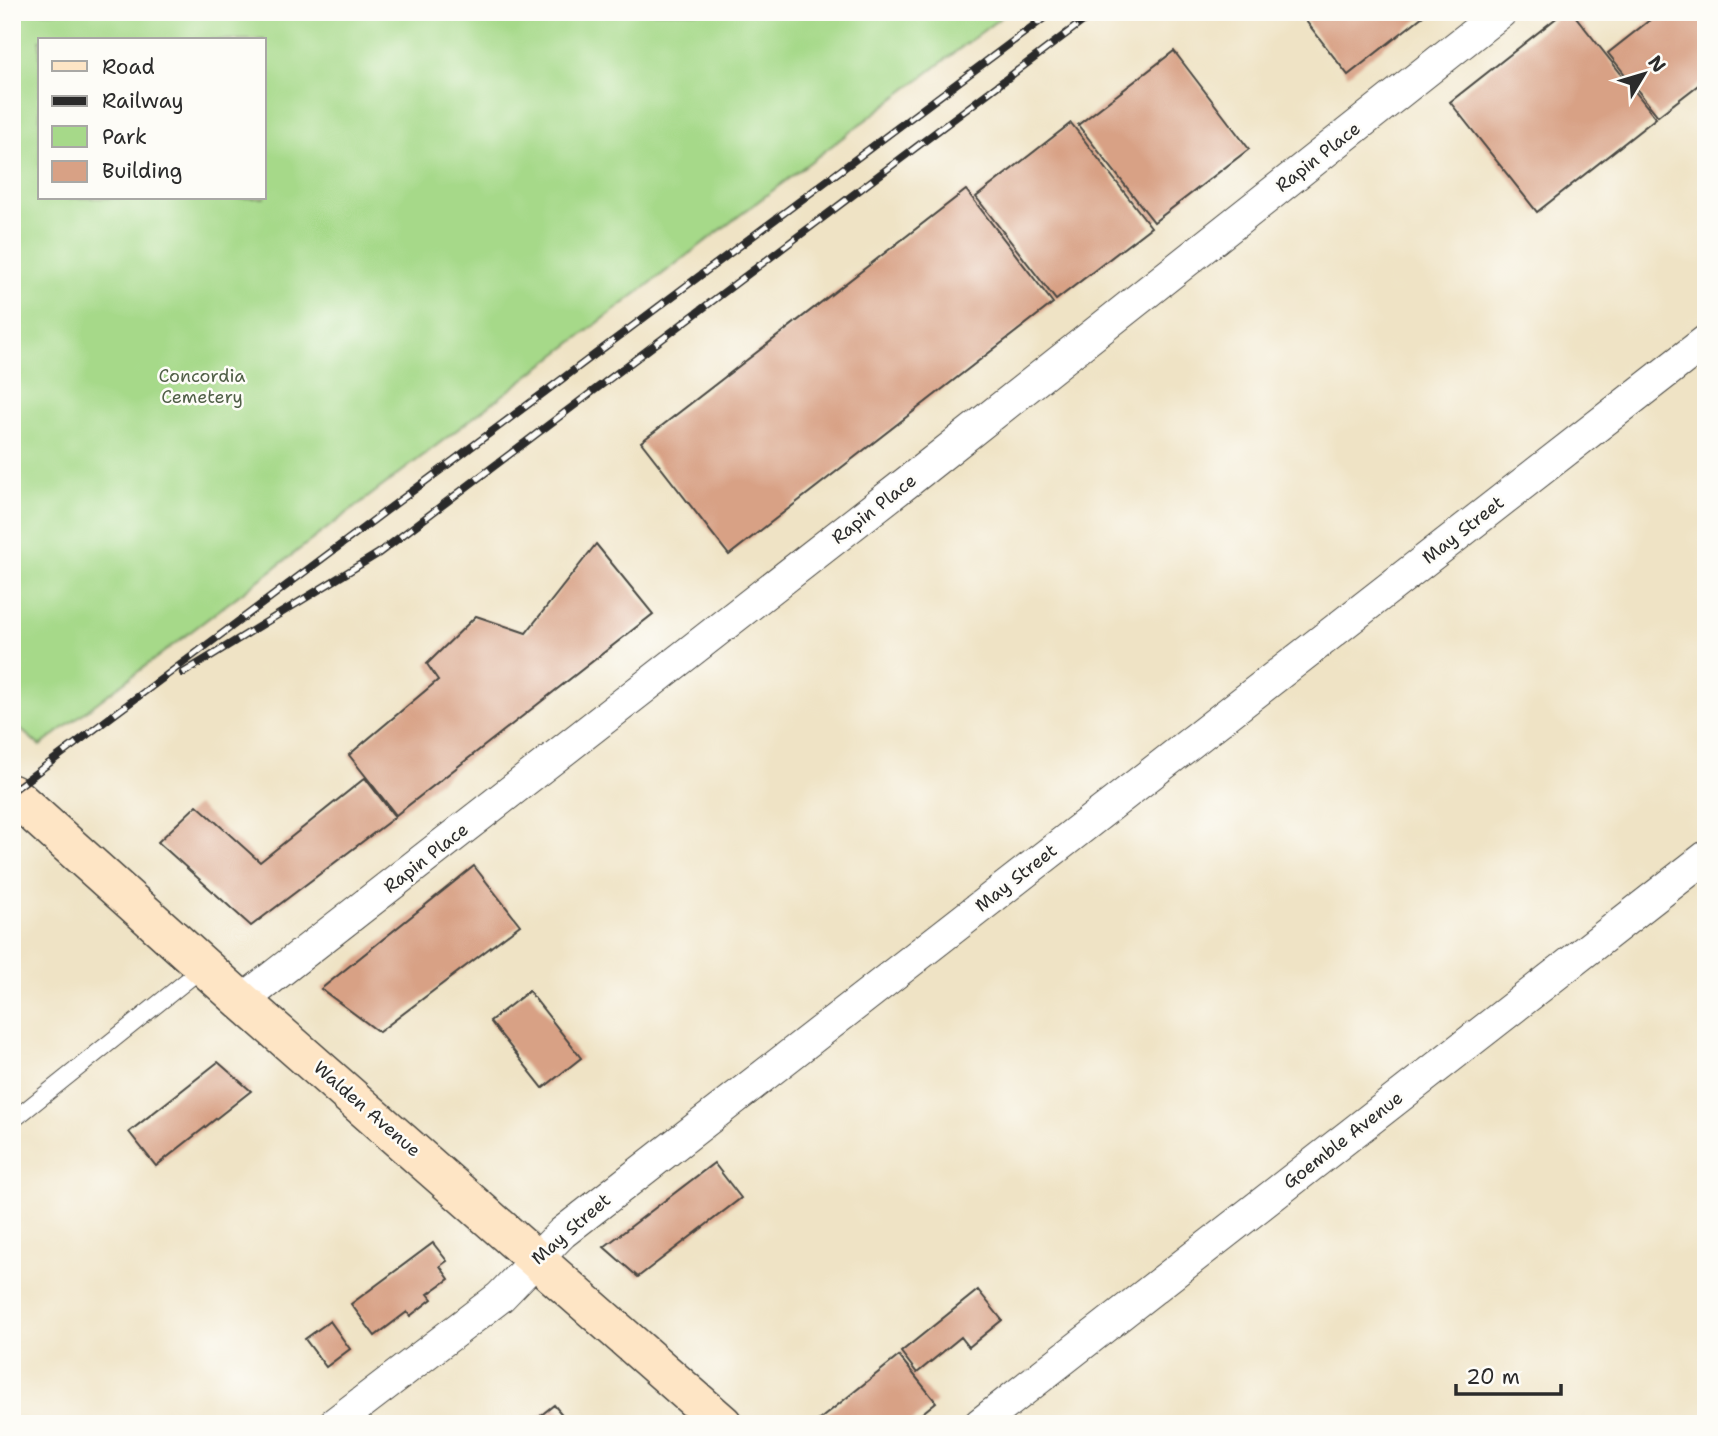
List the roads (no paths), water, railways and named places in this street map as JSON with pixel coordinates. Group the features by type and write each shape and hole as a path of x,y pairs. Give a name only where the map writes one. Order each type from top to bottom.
{"main road":[{"name":"Walden Avenue","path":"12,794 242,1001 723,1424"}],"street":[{"name":"Rapin Place","path":"242,1001 911,481 1501,12"},
{"name":"May Street","path":"334,1424 500,1297 536,1258 584,1215 1706,341"},
{"name":"Goemble Avenue","path":"980,1424 1706,857"}],"lane":[{"path":"12,1121 205,967"}],"railway":[{"path":"12,791 1052,12"},
{"path":"183,673 379,553 1095,12"}],"park label":[{"name":"Concordia Cemetery","path":"202,386"}]}
